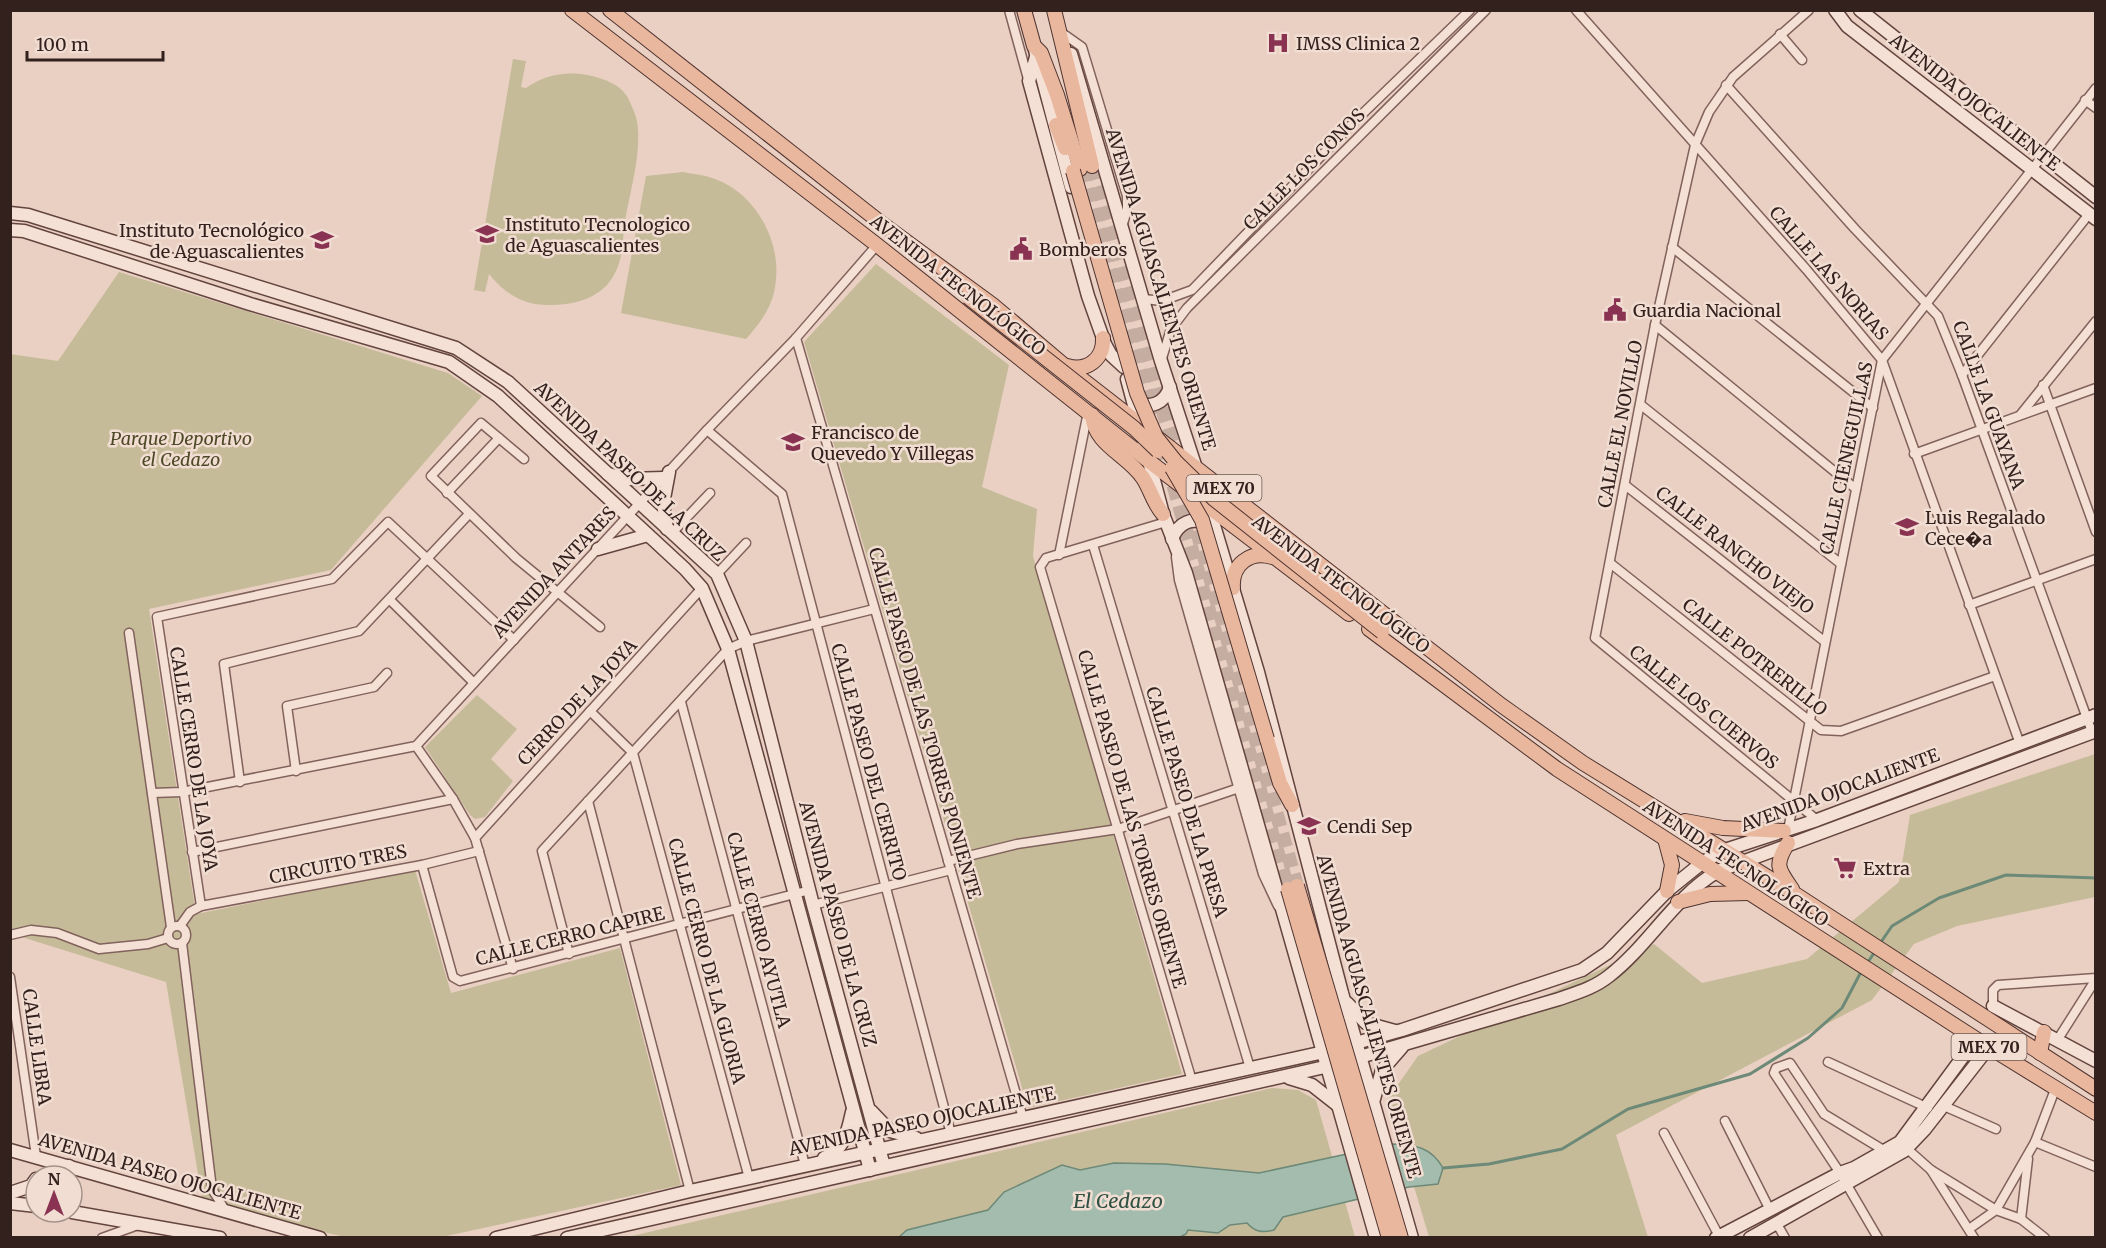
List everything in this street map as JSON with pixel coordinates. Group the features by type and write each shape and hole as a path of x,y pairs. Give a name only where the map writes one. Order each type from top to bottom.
{"main road":[{"name":"AVENIDA TECNOLÓGICO","path":"572,10 877,245 1275,559 1557,769 1976,1039 2096,1113"},
{"name":"AVENIDA TECNOLÓGICO","path":"610,10 909,243 994,306 1065,366 1501,705 1583,763 1973,1007 2096,1089"},
{"path":"1024,10 1056,125 1058,141 1124,367 1164,518 1186,573 1284,913 1307,1001 1329,1066 1376,1238"},
{"name":"AVENIDA AGUASCALIENTES ORIENTE","path":"1055,10 1065,35 1161,362 1233,588 1347,1013 1412,1238"},
{"name":"AVENIDA AGUASCALIENTES ORIENTE","path":"1055,10 1082,169"},
{"name":"AVENIDA OJOCALIENTE","path":"1835,10 1847,26 2092,217"},
{"name":"AVENIDA OJOCALIENTE","path":"1860,10 2096,197"},
{"path":"1035,51 1029,81 1085,285 1111,355 1124,367"},
{"path":"1035,51 1041,53 1082,169 1137,393 1156,437 1176,462 1214,499 1382,632 1414,662"},
{"path":"1056,125 1082,169"},
{"name":"AVENIDA PASEO DE LA CRUZ","path":"10,213 28,215 456,348 508,382 717,574 746,641 813,905 884,1166"},
{"name":"AVENIDA PASEO DE LA CRUZ","path":"10,230 24,231 250,304 449,362 498,396 702,588 728,649 870,1170"},
{"path":"909,243 915,255 1143,437 1177,475 1202,520 1280,783 1292,806"},
{"path":"1065,366 1077,368 1093,363 1100,355 1103,338"},
{"path":"1131,396 1142,404 1156,404 1166,396 1170,387"},
{"path":"1090,413 1094,427 1102,440 1138,471 1164,518"},
{"path":"605,473 628,479 666,475 663,504 670,531"},
{"path":"1173,542 1180,526 1190,521 1204,522 1215,531"},
{"path":"598,549 648,535"},
{"path":"1233,588 1233,576 1242,562 1258,555 1275,559"},
{"name":"AVENIDA OJOCALIENTE","path":"1360,1057 1586,990 1608,977 1678,902 1698,883 1718,871 1817,820 2091,717"},
{"name":"AVENIDA OJOCALIENTE","path":"1356,1043 1582,970 1607,953 1667,891 1703,862 1725,850 1787,835 2094,731"},
{"path":"1670,816 1703,826 1787,835 1778,864 1779,871 1795,894"},
{"path":"1665,840 1672,865 1667,891"},
{"name":"AVENIDA AGUASCALIENTES ORIENTE","path":"1389,1238 1292,887 1401,1238"},
{"path":"1678,902 1710,894 1748,893"},
{"path":"1342,993 1354,1013 1366,1023 1387,1030 1402,1030"},
{"path":"1307,1001 1317,1015 1329,1022 1340,1021 1347,1013"},
{"path":"1973,1007 1993,1006 2096,1061"},
{"path":"2040,1053 2044,1032"},
{"path":"1718,1237 1840,1173 1885,1151 1903,1145 1926,1107 1976,1039"},
{"path":"1376,1108 1376,1086 1382,1070 1391,1056 1411,1042"},
{"name":"AVENIDA PASEO OJOCALIENTE","path":"496,1238 690,1191 1324,1052 1356,1043"},
{"path":"1750,1238 1846,1185 1903,1145 1941,1110 1989,1047"},
{"name":"AVENIDA PASEO OJOCALIENTE","path":"567,1238 1329,1066 1360,1057"},
{"path":"1275,1078 1291,1078 1305,1082 1340,1107"},
{"path":"1344,1120 1346,1108 1356,1101 1369,1102 1376,1108"},
{"path":"867,1106 890,1131 898,1135 926,1139"},
{"path":"809,1165 841,1146 846,1138 853,1108"},
{"name":"AVENIDA PASEO OJOCALIENTE","path":"10,1150 62,1164"},
{"path":"36,1156 39,1164"},
{"name":"AVENIDA PASEO OJOCALIENTE","path":"84,1170 320,1238"},
{"path":"84,1214 220,1238"}],"street":[{"path":"1009,10 1029,81"},
{"name":"CALLE LOS CONOS","path":"1144,299 1162,302 1191,290 1354,123 1470,10"},
{"name":"CALLE LOS CONOS","path":"1161,362 1171,329 1187,308 1486,10"},
{"name":"CALLE LAS NORIAS","path":"1576,10 1806,269 1882,360 2020,744"},
{"name":"CALLE EL NOVILLO","path":"1596,638 1655,325 1695,146 1709,112 1726,85 1809,10"},
{"path":"1780,34 1802,60"},
{"name":"CALLE LA GUAYANA","path":"1726,85 1938,316 1962,375 2036,581 2091,717 2094,731"},
{"name":"CALLE CIENEGUILLAS","path":"1787,835 1882,360 2041,154 2096,88"},
{"path":"2085,100 2096,108"},
{"path":"1354,123 1364,132"},
{"path":"1962,375 2092,217"},
{"name":"AVENIDA ANTARES","path":"416,746 706,430 796,338 877,245"},
{"path":"1672,247 1873,408"},
{"path":"2020,416 2096,321"},
{"path":"1655,325 1856,489"},
{"name":"CALLE PASEO DE LAS TORRES PONIENTE","path":"796,338 1023,1118"},
{"path":"2043,385 2096,532"},
{"path":"1914,454 2096,388"},
{"path":"1641,405 1841,564"},
{"path":"1090,413 1059,555 1093,545 1164,518"},
{"path":"524,459 484,425 477,425 431,476 469,514 557,593 600,627"},
{"name":"CALLE PASEO DEL CERRITO","path":"706,430 782,494 951,1134"},
{"path":"447,493 499,438"},
{"name":"CALLE RANCHO VIEJO","path":"1625,485 1824,641"},
{"path":"670,531 710,494"},
{"path":"240,782 224,664 359,631 469,514"},
{"name":"CALLE CERRO DE LA JOYA","path":"201,906 156,617 332,579 388,522 428,558"},
{"path":"1173,542 1179,580 1266,885 1284,913"},
{"path":"717,574 746,543"},
{"name":"CALLE PASEO DE LA PRESA","path":"1093,545 1250,1068"},
{"name":"CALLE PASEO DE LAS TORRES ORIENTE","path":"1059,555 1046,558 1040,567 1191,1081"},
{"path":"428,558 514,640"},
{"path":"1969,605 2096,559"},
{"name":"CALLE POTRERILLO","path":"1610,563 1821,730 1841,731 1995,676"},
{"name":"CERRO DE LA JOYA","path":"475,838 702,588"},
{"path":"390,600 474,683"},
{"path":"569,954 542,851 728,649 746,641 874,609"},
{"path":"129,633 152,793 175,926 186,936 182,943 212,1189 225,1210"},
{"name":"CALLE LOS CUERVOS","path":"1596,638 1817,820"},
{"path":"296,771 287,706 374,687 387,673"},
{"name":"CALLE CERRO AYUTLA","path":"681,702 736,910 809,1165"},
{"path":"590,711 633,753"},
{"path":"152,793 183,792 240,782 416,746 453,799 475,838 513,969"},
{"name":"CALLE CERRO DE LA GLORIA","path":"633,753 749,1178"},
{"path":"948,861 1017,844 1118,829 1239,788"},
{"path":"192,852 453,799"},
{"path":"588,801 626,939 690,1191"},
{"name":"CIRCUITO TRES","path":"201,906 422,865 479,851"},
{"name":"CALLE CERRO CAPIRE","path":"422,865 456,981 513,969 810,890"},
{"path":"813,905 951,870"},
{"path":"10,935 31,930 57,933 99,949 148,944 168,938 175,926 190,912 201,906"},
{"path":"168,938 174,944 182,943"},
{"name":"CALLE LIBRA","path":"10,977 36,1156"},
{"path":"1993,1006 1993,990 1998,985 2096,979"},
{"path":"2058,1039 2096,979"},
{"path":"1878,1238 1840,1173 1774,1070 1786,1062 1790,1063 1824,1114 1885,1151"},
{"path":"1828,1062 1926,1107 1996,1129"},
{"path":"1969,1229 1996,1210 2035,1142 2056,1087"},
{"path":"1725,1121 1770,1210"},
{"path":"1664,1133 1718,1237"},
{"path":"2035,1142 2096,1167"},
{"path":"1903,1145 1931,1170 1996,1210 2021,1219 2045,1238"},
{"path":"2021,1219 2028,1156"},
{"path":"1931,1170 1974,1238"},
{"path":"201,1204 212,1189"},
{"path":"102,1238 144,1223"},
{"path":"1777,1224 1785,1238"}],"green space":[{"path":"513,59 526,61 521,87 526,88 540,80 563,74 593,76 622,90 636,118 638,152 618,266 606,286 588,298 574,303 541,305 524,301 509,293 489,274 485,292 474,290"},
{"path":"683,172 711,178 730,186 755,208 771,238 775,254 775,287 764,315 746,339 621,313 646,176"},
{"path":"876,264 1009,365 982,487 1037,509 1033,556 1182,1074 1028,1108 804,342"},
{"name":"Parque Deportivo el Cedazo","path":"119,272 448,373 482,396 331,570 149,609 196,914 415,870 451,993 620,948 681,1185 437,1238 346,1237 290,1225 202,1198 166,982 12,934 10,354 58,361"},
{"path":"477,695 517,729 491,759 513,781 485,817 475,819 470,815 425,747"},
{"path":"2095,754 2095,897 1957,926 1914,944 1872,1000 1616,1135 1648,1237 1429,1237 1388,1099 1418,1056 1654,944 1702,983 1807,959 1899,882 1910,815"},
{"path":"1272,1088 1298,1090 1316,1100 1355,1237 623,1238"}],"water":[{"name":"El Cedazo","path":"1393,1144 1416,1146 1428,1151 1443,1168 1438,1184 1409,1187 1283,1217 1274,1230 1270,1231 1256,1230 1247,1223 1230,1225 1218,1233 1188,1230 1186,1234 1178,1238 898,1238 907,1230 988,1210 1004,1192 1062,1165 1080,1170 1114,1163 1165,1164 1259,1173"}],"waterway":[{"path":"1879,945 1892,926 1939,898 2006,875 2096,878"},
{"path":"1866,965 1876,950"},
{"path":"1443,1168 1489,1164 1562,1149 1628,1109 1750,1074 1808,1038 1842,1008 1862,970"}],"tunnel":[{"path":"1092,166 1176,456"},
{"path":"1080,169 1153,415"},
{"path":"1162,445 1288,889"},
{"path":"1191,510 1297,886"}],"place":[{"name":"IMSS Clinica 2","path":"1278,43"},
{"name":"Instituto Tecnologico de Aguascalientes","path":"487,234"},
{"name":"Instituto Tecnológico de Aguascalientes","path":"322,240"},
{"name":"Bomberos","path":"1021,249"},
{"name":"Guardia Nacional","path":"1615,310"},
{"name":"Francisco de Quevedo Y Villegas","path":"793,442"},
{"name":"Luis Regalado Cece�a","path":"1907,527"},
{"name":"Cendi Sep","path":"1309,826"},
{"name":"Extra","path":"1845,868"}]}
